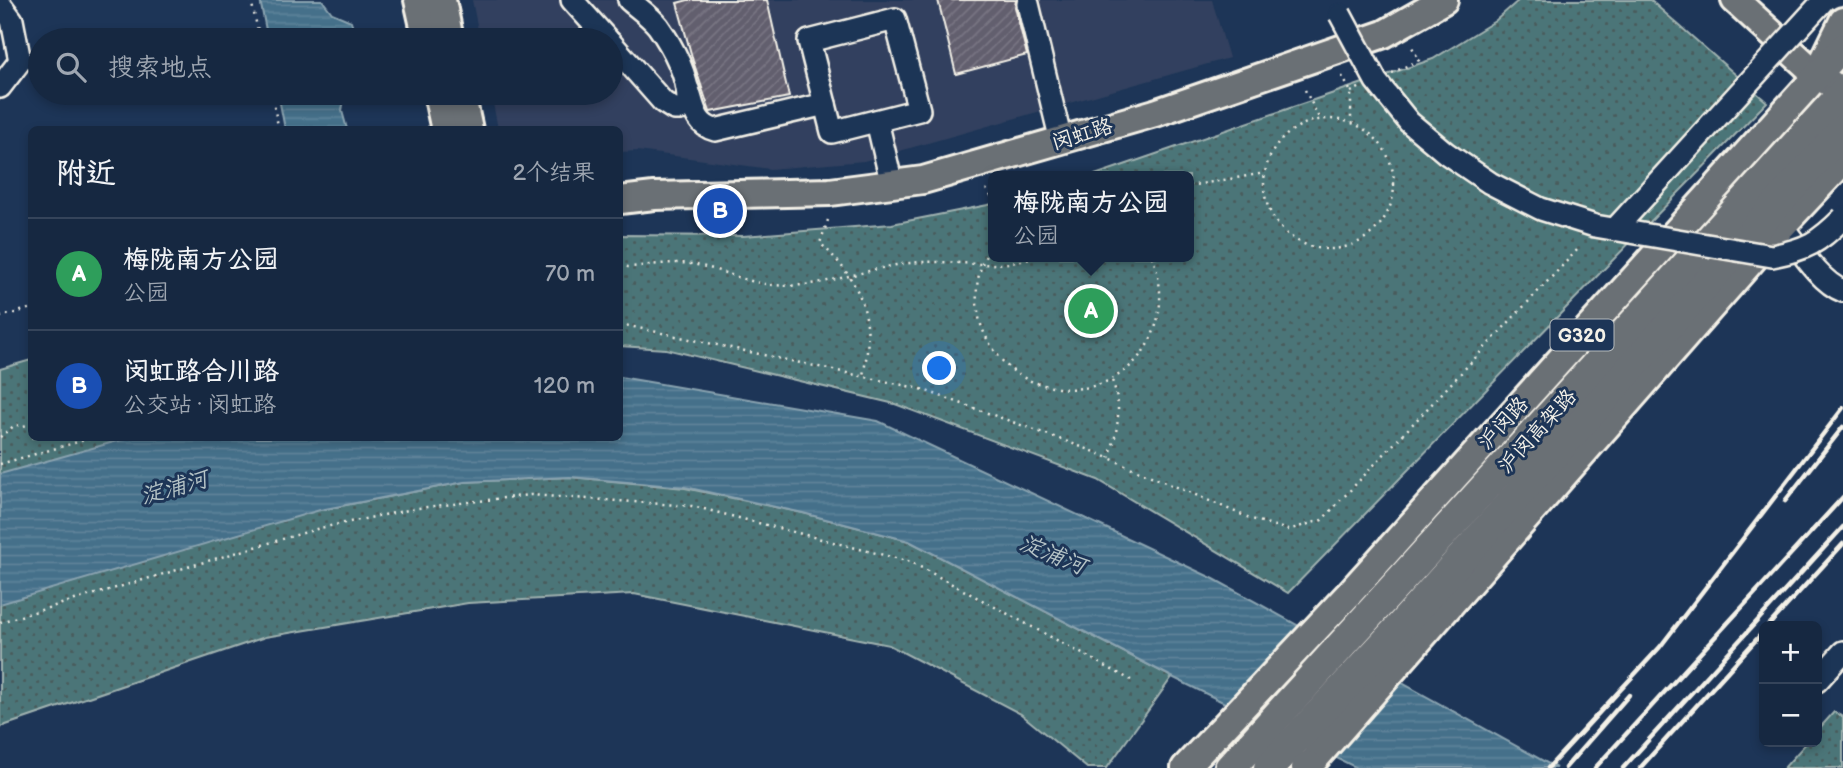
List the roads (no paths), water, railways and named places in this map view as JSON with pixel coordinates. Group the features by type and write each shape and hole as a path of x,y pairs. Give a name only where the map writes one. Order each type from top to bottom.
{"highway":[{"name":"沪闵高架路","path":"1230,768 1843,92"},
{"name":"沪闵高架路","path":"1269,768 1398,629 1843,130"}],"main road":[{"path":"418,0 424,28"},
{"path":"442,0 448,28"},
{"name":"闵虹路","path":"623,200 654,195 830,192 923,180 1155,113 1384,34 1444,0"},
{"path":"1735,0 1817,75 1843,92"},
{"name":"沪闵路","path":"1817,75 1843,20"},
{"name":"沪闵路","path":"1185,768 1347,596 1843,47"},
{"path":"440,105 444,126"},
{"path":"464,105 468,126"},
{"path":"1307,768 1843,161"}],"street":[{"path":"572,0 597,28"},
{"path":"629,0 657,25 676,55 699,119 705,127"},
{"path":"1614,230 1824,0"},
{"path":"0,4 12,20 20,61 0,87"},
{"path":"1028,4 1061,141"},
{"path":"1340,14 1376,81 1409,122 1446,153 1490,183 1541,209 1614,230 1772,256 1792,252 1822,240 1843,218"},
{"path":"895,19 919,110 877,121 832,132 809,41 895,19"},
{"path":"623,58 663,102 715,130 825,104"},
{"path":"670,106 681,109 688,103 688,89"},
{"path":"877,121 891,185"},
{"path":"1783,226 1824,279 1835,289 1843,291"},
{"path":"1822,675 1843,652"}],"water":[{"path":"260,0 322,0 332,13 351,21 353,28 266,28"},
{"path":"280,105 343,105 346,126 284,126"},
{"name":"淀浦河","path":"623,378 878,421 1214,579 1556,768 1357,768 1172,677 909,541 803,513 685,487 570,477 464,482 320,510 0,604 0,474 117,441 623,441"}],"railway":[{"path":"1548,768 1660,647 1843,408"},
{"path":"1785,501 1843,427"},
{"path":"1595,768 1843,497"},
{"path":"1623,768 1843,527"},
{"path":"1773,621 1843,544"},
{"path":"1640,768 1759,637"},
{"path":"1565,768 1629,695"}],"place":[{"name":"闵虹路合川路","path":"720,211"},
{"name":"梅陇南方公园","path":"1091,311"}]}
